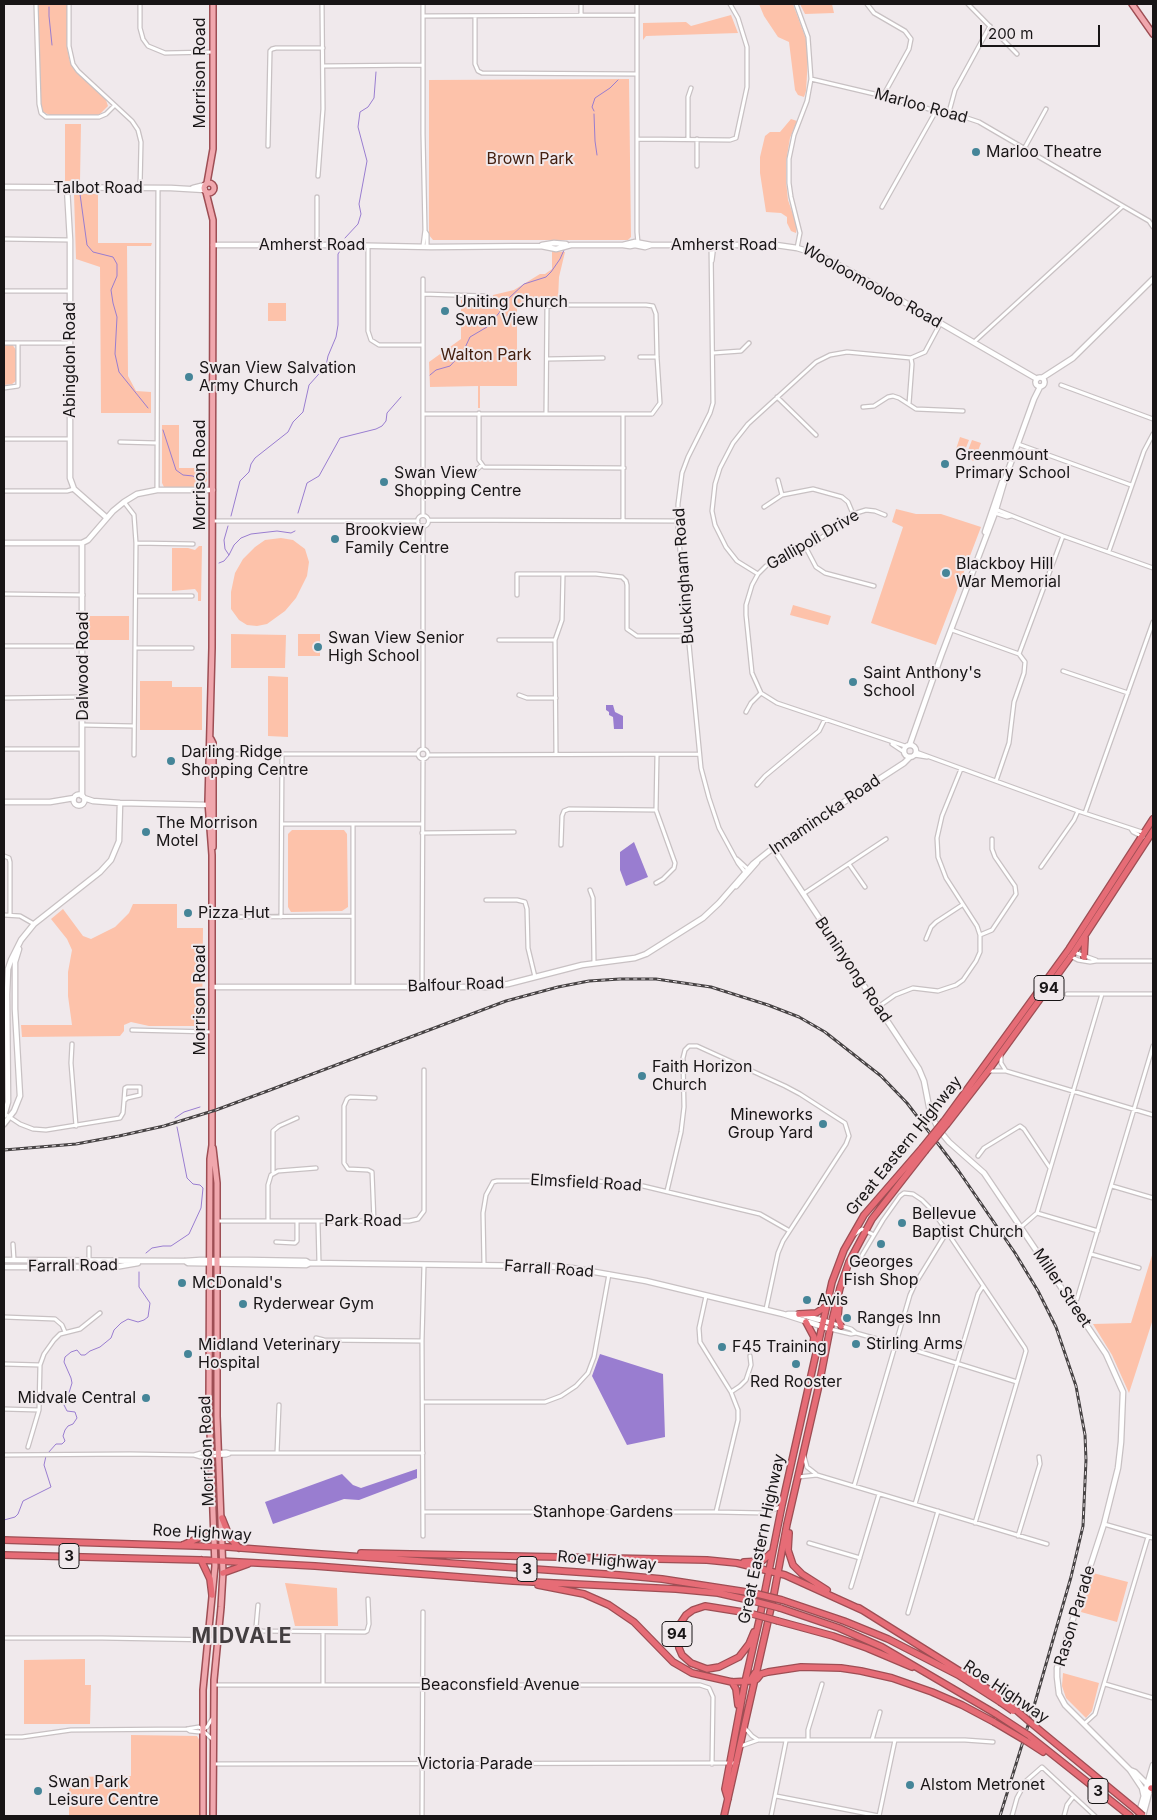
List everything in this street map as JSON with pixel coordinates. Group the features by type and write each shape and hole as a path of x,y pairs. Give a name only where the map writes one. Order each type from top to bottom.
{"highway":[{"name":"Great Eastern Highway","path":"724,1816 756,1681 787,1524 830,1326 850,1262 865,1230 887,1198 945,1123 1070,953 1086,936 1148,835 1153,819"},
{"name":"Great Eastern Highway","path":"945,1123 1001,1053 1148,835"},
{"path":"1084,957 1086,936"},
{"name":"Great Eastern Highway","path":"728,1799 725,1789 745,1682 812,1365 834,1274 851,1237 871,1205 924,1150"},
{"path":"837,1299 839,1303 838,1317 841,1326"},
{"path":"798,1314 816,1313 826,1307"},
{"path":"806,1322 814,1337 812,1365"},
{"path":"222,1518 230,1538 239,1548"},
{"name":"94","path":"787,1524 789,1556 795,1568 1000,1700"},
{"path":"181,1546 214,1531"},
{"name":"Roe Highway","path":"4,1540 239,1548 619,1575 753,1592 844,1620 888,1639 958,1675 1000,1700 1031,1723 1143,1816"},
{"path":"736,1563 762,1562 772,1552"},
{"path":"307,1553 707,1560 736,1563 768,1570 811,1586 862,1610"},
{"name":"Roe Highway","path":"4,1554 223,1561 512,1581 676,1588 718,1593 749,1600 812,1618 862,1637 903,1658 996,1714 1130,1816"},
{"path":"201,1560 210,1579 212,1595"},
{"path":"223,1573 250,1563"},
{"path":"512,1581 562,1589 597,1599 623,1613 667,1656 683,1668 704,1677 732,1682 745,1682 753,1678 758,1667"},
{"name":"94","path":"759,1621 746,1649 735,1660 715,1668 703,1668 691,1663 682,1655 678,1644 678,1629 682,1619 694,1610 705,1606 749,1613 833,1636 928,1674"},
{"path":"756,1681 764,1673 801,1667 850,1669 892,1678 932,1692 1027,1738"},
{"path":"732,1682 736,1686 738,1699 736,1727"}],"main road":[{"name":"Morrison Road","path":"203,1816 204,1667 214,1561 209,1362 210,1158 212,1145 212,855 211,754 209,743 211,739 213,521 213,245 211,211 207,187 213,149 213,4"},
{"path":"1132,4 1153,34"},
{"name":"Talbot Road","path":"4,187 207,187"},
{"name":"Morrison Road","path":"207,187 210,193 214,191 211,211"},
{"name":"Abingdon Road","path":"67,188 70,240 70,478 74,489"},
{"name":"Amherst Road","path":"213,245 541,246 554,243 571,245 624,245 636,243 651,245 776,245 797,248"},
{"name":"Wooloomooloo Road","path":"797,248 823,257 1039,382"},
{"name":"Innamincka Road","path":"893,770 902,760 908,748 952,630 1039,382 1050,377 1050,375 1073,358 1153,279"},
{"path":"74,489 107,518"},
{"path":"4,543 82,543 88,540 124,502 137,494 157,490 213,490"},
{"name":"Dalwood Road","path":"79,799 83,749 82,543"},
{"path":"908,748 913,754"},
{"path":"908,748 913,754"},
{"name":"Innamincka Road","path":"747,872 772,849 904,763 913,754"},
{"path":"4,802 79,799 120,803 211,804"},
{"path":"4,1115 8,1102 6,969 21,940 34,924 100,872 111,860 119,841 120,803"},
{"name":"Buninyong Road","path":"772,849 919,1069 924,1080 930,1112 934,1122 948,1142"},
{"name":"Balfour Road","path":"212,987 488,987 508,984 582,965 625,961 646,954 703,918 747,872"},
{"path":"4,1124 10,1118 20,1096 15,1012 15,971 21,940"},
{"path":"6,969 15,971"},
{"path":"7,1012 15,1012"},
{"path":"8,1055 18,1055"},
{"name":"Miller Street","path":"948,1142 984,1173 1106,1354 1124,1398"},
{"name":"Morrison Road","path":"212,1145 216,1168 218,1454 223,1548 221,1607 214,1685 213,1816"},
{"name":"Farrall Road","path":"4,1260 188,1263 306,1260 309,1263 543,1266 646,1280 784,1314 806,1322 830,1326"},
{"path":"46,1261 46,1267"},
{"path":"69,1261 69,1267"},
{"path":"97,1261 97,1267"},
{"path":"118,1261 119,1267"},
{"name":"Farrall Road","path":"4,1267 119,1267 142,1262"},
{"name":"Farrall Road","path":"784,1314 798,1314 822,1324"},
{"name":"Rason Parade","path":"1124,1398 1118,1468 1104,1524 1056,1677 1059,1694 1065,1705 1130,1770 1142,1788 1144,1797"},
{"path":"1138,1816 1144,1797 1151,1787 1153,1765"},
{"name":"Rason Parade","path":"1130,1770 1135,1772 1151,1787"},
{"path":"1143,1816 1153,1778"}],"street":[{"path":"36,4 39,104 41,113 46,117 99,117 114,106"},
{"path":"69,4 69,46 72,60 78,71 132,121 139,133 141,142 140,188"},
{"path":"140,4 140,28 143,39 148,46 165,53 213,52"},
{"path":"318,176 323,109 322,4"},
{"path":"423,4 425,245"},
{"path":"581,4 581,15"},
{"path":"636,243 637,4"},
{"path":"637,139 736,138 739,132 747,88 747,47 738,18 730,4"},
{"name":"Wooloomooloo Road","path":"796,4 808,37 810,79 806,101 794,135 789,159 791,197 800,233 797,248"},
{"path":"867,4 874,13 905,31 911,39 909,49 883,96"},
{"path":"968,4 1017,54"},
{"path":"423,16 637,15"},
{"path":"475,16 475,64 478,71 482,73 637,74"},
{"path":"949,112 955,90 990,26"},
{"path":"268,146 270,51 276,48 323,48"},
{"path":"323,66 423,65"},
{"name":"Marloo Road","path":"810,79 936,111 949,112 978,122 1149,221 1153,227"},
{"path":"688,139 688,97 690,88"},
{"path":"1024,149 1046,109"},
{"path":"882,207 936,111"},
{"path":"697,139 697,166"},
{"path":"157,490 158,188"},
{"path":"317,197 317,245"},
{"path":"974,343 1123,206"},
{"path":"4,239 70,240"},
{"name":"Buckingham Road","path":"713,245 713,403 682,473 679,488 678,521 699,754 704,782 712,810 722,834 736,859 747,872"},
{"path":"368,246 368,331 371,340 379,344 423,345"},
{"path":"418,521 423,515 423,280"},
{"path":"4,291 70,291"},
{"path":"423,294 484,296"},
{"path":"423,414 652,414 660,403 656,314 653,306 554,305 547,307 546,413"},
{"path":"758,574 737,560 726,547 715,525 712,499 720,468 733,443 748,424 816,362 830,355 846,352 911,358 925,352 940,324"},
{"path":"4,343 70,342"},
{"path":"4,388 18,386 18,343"},
{"path":"713,353 741,351 749,343"},
{"path":"640,357 657,357"},
{"path":"546,359 603,358"},
{"path":"909,404 911,358"},
{"path":"1061,385 1153,419"},
{"path":"777,397 816,435"},
{"path":"863,408 874,406 888,397 899,398 916,409 963,412"},
{"path":"479,413 479,455 482,465 487,468 624,468"},
{"path":"623,520 624,414"},
{"path":"1109,551 1144,451 1153,434"},
{"path":"4,439 70,439"},
{"path":"120,442 157,442"},
{"path":"1018,444 1131,486"},
{"path":"474,472 482,465"},
{"path":"778,480 782,495"},
{"path":"4,491 67,491 74,489"},
{"path":"764,507 782,495 806,490 820,490 842,497 848,502 853,514"},
{"path":"124,502 134,515 136,543 134,755"},
{"name":"Gallipoli Drive","path":"760,693 752,673 746,615 748,596 758,574 775,560 806,548 853,514 866,510 875,510 885,515"},
{"path":"994,510 1153,568"},
{"path":"423,515 427,516 429,520"},
{"path":"429,520 678,521"},
{"path":"424,526 428,524 429,520"},
{"path":"213,521 418,521"},
{"path":"418,521 420,525 424,526"},
{"path":"211,754 418,754 423,749 424,526"},
{"path":"1019,654 1063,536"},
{"path":"136,543 193,544"},
{"path":"806,548 816,567 825,573 874,586"},
{"path":"517,595 517,574 596,574 618,576 624,578 627,585 627,630 637,636 689,636"},
{"path":"556,754 555,640 562,620 563,574"},
{"path":"4,594 83,595"},
{"path":"136,596 192,596"},
{"path":"1085,813 1153,622"},
{"path":"952,630 1019,654 1025,662 1024,673 1014,702 1009,743 996,781"},
{"path":"498,640 555,640"},
{"path":"4,646 83,646"},
{"path":"136,648 192,648"},
{"path":"1062,670 1128,693"},
{"path":"746,712 760,693 778,703 908,748"},
{"path":"519,695 527,698 556,698"},
{"path":"4,698 83,697"},
{"path":"757,785 765,776 819,731 826,719"},
{"path":"83,725 134,726"},
{"path":"4,749 83,749"},
{"path":"423,749 427,751 428,755"},
{"path":"418,754 423,760 422,987"},
{"path":"423,760 428,755 699,754"},
{"path":"913,754 932,758 1131,829 1133,832 1148,835"},
{"path":"281,917 282,755"},
{"path":"656,883 674,868 675,863 656,810 657,755"},
{"path":"878,1007 905,990 949,988 963,980 976,962 981,945 977,926 946,878 938,857 937,838 942,816 961,769"},
{"path":"561,845 562,816 564,811 570,809 656,810"},
{"path":"1041,867 1074,820 1078,811"},
{"path":"282,824 422,824"},
{"path":"353,824 353,988"},
{"path":"422,832 514,832"},
{"path":"803,894 886,839"},
{"path":"980,935 992,930 1016,894 1015,886 992,849 992,839"},
{"path":"4,856 9,858 10,862 10,915"},
{"path":"849,864 865,887"},
{"path":"590,890 593,898 594,964"},
{"path":"486,900 517,900 525,902 528,948 535,977"},
{"path":"926,938 931,927 936,922 962,905"},
{"path":"4,915 24,917 34,924"},
{"path":"212,917 352,916"},
{"path":"1070,953 1096,961"},
{"path":"1070,953 1083,961 1153,961"},
{"path":"1067,994 1153,994"},
{"path":"1021,1227 1037,1213 1102,994"},
{"path":"132,1030 212,1032"},
{"path":"72,1044 71,1063 76,1126"},
{"path":"667,1191 681,1132 684,1106 683,1058 684,1050 689,1046 697,1046 785,1086 845,1123 849,1136 846,1144 788,1230 778,1253 766,1310"},
{"path":"1072,1303 1077,1299 1153,1046"},
{"path":"1001,1053 1001,1063 1006,1071"},
{"name":"Park Road","path":"217,1221 414,1221 422,1216 424,1211 424,1070"},
{"path":"988,1071 1006,1071 1153,1115"},
{"path":"4,1115 39,1130 120,1118 123,1112 125,1088 129,1086 140,1087 140,1095 127,1098 124,1101"},
{"path":"374,1221 372,1172 348,1169 344,1163 344,1106 350,1097 375,1098"},
{"path":"268,1221 268,1186 273,1173 273,1131 277,1127 297,1118"},
{"path":"978,1156 984,1148 1020,1126 1050,1169"},
{"path":"273,1173 316,1168"},
{"name":"Elmsfield Road","path":"484,1265 483,1213 486,1195 492,1182 509,1180 622,1182 760,1214 788,1230"},
{"path":"1112,1186 1153,1198"},
{"path":"850,1262 858,1262 900,1196 908,1193 922,1200 930,1207 1024,1346 1026,1351 975,1523"},
{"path":"1037,1213 1098,1231"},
{"path":"276,1242 297,1241 298,1221"},
{"path":"318,1222 319,1263"},
{"path":"851,1237 862,1229 874,1235"},
{"path":"854,1486 895,1344 915,1284 947,1232"},
{"path":"13,1244 14,1260"},
{"path":"89,1248 89,1261"},
{"path":"1091,1254 1139,1268"},
{"path":"423,1536 422,1341 424,1265"},
{"path":"423,1402 544,1402 561,1396 576,1386 588,1373 594,1357 609,1274"},
{"path":"915,1504 956,1363 978,1294 983,1286"},
{"path":"706,1296 698,1328 700,1342 736,1402 738,1420 716,1512"},
{"path":"28,1447 39,1410 40,1365 46,1349 64,1332 80,1329 100,1313"},
{"path":"4,1317 55,1318 62,1325 64,1332"},
{"path":"830,1326 841,1326 851,1329 856,1333 1017,1382"},
{"path":"830,1326 850,1334 856,1333"},
{"path":"316,1338 324,1340 422,1341"},
{"path":"731,1392 746,1380 751,1365 750,1356"},
{"path":"4,1364 40,1365"},
{"path":"277,1453 279,1405"},
{"path":"4,1409 39,1410"},
{"path":"4,1455 194,1455 201,1457 226,1452 423,1453"},
{"path":"803,1454 808,1467 817,1475"},
{"path":"1018,1536 1040,1464 1039,1457"},
{"path":"798,1477 817,1475 1047,1544"},
{"path":"852,1587 879,1494"},
{"name":"Stanhope Gardens","path":"423,1512 716,1512 764,1514 782,1506"},
{"path":"908,1613 938,1511"},
{"path":"1104,1524 1153,1538"},
{"path":"1084,1724 1095,1714 1148,1537"},
{"path":"809,1542 860,1558"},
{"path":"258,1605 256,1623 258,1630 368,1631 368,1599"},
{"path":"422,1816 423,1612"},
{"path":"323,1632 324,1685"},
{"path":"4,1638 217,1640"},
{"path":"808,1740 808,1730 822,1684"},
{"path":"1105,1684 1153,1698"},
{"name":"Beaconsfield Avenue","path":"214,1685 700,1685 709,1688 713,1697 712,1764"},
{"path":"872,1740 880,1712"},
{"path":"4,1737 22,1737 71,1730 187,1729 200,1732 211,1722 213,1716"},
{"path":"745,1728 758,1740"},
{"path":"203,1730 213,1740"},
{"path":"741,1746 758,1740 966,1740 993,1742"},
{"path":"771,1816 786,1740"},
{"path":"776,1796 880,1816 895,1740"},
{"name":"Victoria Parade","path":"213,1764 738,1763"},
{"path":"1012,1816 1017,1798 1026,1781 1042,1767 1095,1816"},
{"path":"1064,1816 1067,1805 1073,1797"}],"green space":[{"path":"36,4 67,4 67,48 70,62 76,72 106,100 108,106 100,114 95,116 50,115 43,112 41,107"},
{"path":"759,4 793,4 806,39 808,58 804,97 798,95 795,90 789,42 778,37 764,16"},
{"path":"800,4 832,4 834,13 805,14"},
{"path":"731,15 738,33 646,36 643,40 643,23 686,22 691,26"},
{"name":"Brown Park","path":"629,79 631,237 628,240 433,240 429,235 429,80"},
{"path":"791,119 797,121 790,138 786,162 786,181 788,200 797,226 796,233 791,231 787,223 787,217 781,213 766,212 760,173 760,157 765,136 770,132 780,132"},
{"path":"65,124 81,124 80,181 65,181"},
{"path":"74,194 98,194 98,243 152,243 151,246 127,246 128,376 136,391 151,392 151,413 101,413 100,267 76,259"},
{"name":"Walton Park","path":"552,251 565,252 559,277 558,300 543,299 517,304 517,386 480,386 480,408 478,408 478,386 430,387 429,362 461,339 461,300 474,300 486,305 492,302 493,295 514,290 540,274 545,274 552,269"},
{"path":"268,303 286,303 286,321 268,321"},
{"path":"4,344 12,344 16,350 16,381 12,384 4,385"},
{"path":"162,425 179,425 179,468 207,468 205,484 195,487 164,487 162,483"},
{"path":"960,437 969,440 962,458 954,455"},
{"path":"972,440 981,443 974,461 965,458"},
{"path":"896,509 916,514 941,514 981,527 936,645 871,623 903,527 892,522"},
{"path":"281,538 293,540 305,549 309,562 307,576 296,598 285,611 267,624 247,625 239,620 231,609 231,592 235,573 243,559 255,547 265,540"},
{"path":"202,546 201,601 198,601 198,593 195,589 172,591 172,548 195,550"},
{"path":"793,605 831,616 828,625 790,615"},
{"path":"88,616 129,616 129,640 88,640"},
{"path":"231,634 286,635 285,668 231,668"},
{"path":"298,634 320,634 320,656 298,656"},
{"path":"268,676 288,677 288,737 268,736"},
{"path":"140,681 172,681 172,687 202,687 202,730 140,730"},
{"path":"292,830 344,830 347,834 348,907 342,911 291,912 288,907 288,834"},
{"path":"133,904 177,904 177,928 203,928 202,1026 149,1026 131,1022 124,1025 124,1031 120,1036 22,1037 21,1025 72,1025 68,996 68,972 72,950 67,939 51,919 63,909 83,936 91,939 115,927 129,913"},
{"path":"1153,1252 1153,1319 1129,1393 1112,1355 1093,1324 1131,1323"},
{"path":"1093,1573 1128,1582 1117,1622 1081,1612"},
{"path":"285,1583 337,1588 338,1626 295,1626"},
{"path":"85,1659 85,1685 91,1685 90,1724 24,1724 24,1660"},
{"path":"1063,1673 1099,1683 1092,1711 1086,1718 1066,1698 1062,1686"},
{"path":"131,1735 197,1736 200,1741 199,1816 69,1816 69,1777 131,1776"}],"shaded area":[{"path":"606,705 613,705 615,712 623,716 623,729 614,729 613,717 606,710"},
{"path":"634,842 648,877 626,886 620,870 620,852"},
{"path":"600,1354 663,1374 665,1437 627,1445 592,1376"},
{"path":"417,1469 417,1478 359,1500 344,1499 273,1524 265,1502 342,1474 353,1485 361,1488"}],"waterway":[{"path":"49,7 52,45"},
{"path":"345,238 358,224 361,214 359,204 367,161 358,127 360,112 368,107 374,98 376,72"},
{"path":"594,111 592,107 595,98 618,80"},
{"path":"594,114 597,155"},
{"path":"80,194 87,245 93,252 113,257 117,264 117,276 111,290 117,317 115,354 119,372 148,408"},
{"path":"430,375 436,370 450,366 463,352 470,337 487,327 509,298 524,284 546,277 560,259 564,250"},
{"path":"231,516 240,481 249,472 255,458 288,432 293,422 303,412 309,385 326,366 338,325 338,254 340,251"},
{"path":"298,513 307,483 319,476 340,438 382,426 386,421 387,413 401,397"},
{"path":"163,430 176,470 183,475 193,476 198,480"},
{"path":"219,563 224,561 229,555 225,549 224,540 228,526"},
{"path":"229,555 234,545 241,538 251,534 277,531 291,533 295,531"},
{"path":"175,1118 184,1112 200,1107"},
{"path":"146,1253 152,1248 171,1246 189,1234 201,1208 203,1188 200,1185 193,1184 187,1178 177,1127"},
{"path":"48,1453 56,1444 62,1444 65,1441 63,1436 65,1430 77,1418 75,1412 67,1411 64,1405 63,1397 68,1396 72,1383 64,1362 65,1357 77,1350 81,1355 85,1355 100,1347 111,1338 114,1330 121,1323 128,1319 138,1322 148,1317 150,1303 139,1287 139,1272"},
{"path":"4,1520 15,1517 23,1501 51,1487 44,1465 46,1456"}],"railway":[{"path":"4,1150 76,1144 164,1126 216,1110 506,1001 589,981 656,979 711,987 799,1017 825,1032 881,1076 907,1103 958,1170 1015,1253 1038,1291 1056,1327 1076,1386 1085,1435 1086,1460 1083,1526 1071,1577 1000,1816"}],"place":[{"name":"Marloo Theatre","path":"976,152"},
{"name":"Uniting Church Swan View","path":"445,311"},
{"name":"Swan View Salvation Army Church","path":"189,377"},
{"name":"Greenmount Primary School","path":"945,464"},
{"name":"Swan View Shopping Centre","path":"384,482"},
{"name":"Brookview Family Centre","path":"335,539"},
{"name":"Blackboy Hill War Memorial","path":"946,573"},
{"name":"Swan View Senior High School","path":"318,647"},
{"name":"Saint Anthony's School","path":"853,682"},
{"name":"Darling Ridge Shopping Centre","path":"171,761"},
{"name":"The Morrison Motel","path":"146,832"},
{"name":"Pizza Hut","path":"188,913"},
{"name":"Faith Horizon Church","path":"642,1076"},
{"name":"Mineworks Group Yard","path":"823,1124"},
{"name":"Bellevue Baptist Church","path":"902,1223"},
{"name":"Georges Fish Shop","path":"881,1244"},
{"name":"McDonald's","path":"182,1283"},
{"name":"Avis","path":"807,1300"},
{"name":"Ryderwear Gym","path":"243,1304"},
{"name":"Ranges Inn","path":"847,1318"},
{"name":"Stirling Arms","path":"856,1344"},
{"name":"F45 Training","path":"722,1347"},
{"name":"Midland Veterinary Hospital","path":"188,1354"},
{"name":"Red Rooster","path":"796,1364"},
{"name":"Midvale Central","path":"146,1398"},
{"name":"Alstom Metronet","path":"910,1785"},
{"name":"Swan Park Leisure Centre","path":"38,1791"}],"district":[{"name":"MIDVALE","path":"242,1637"}]}
